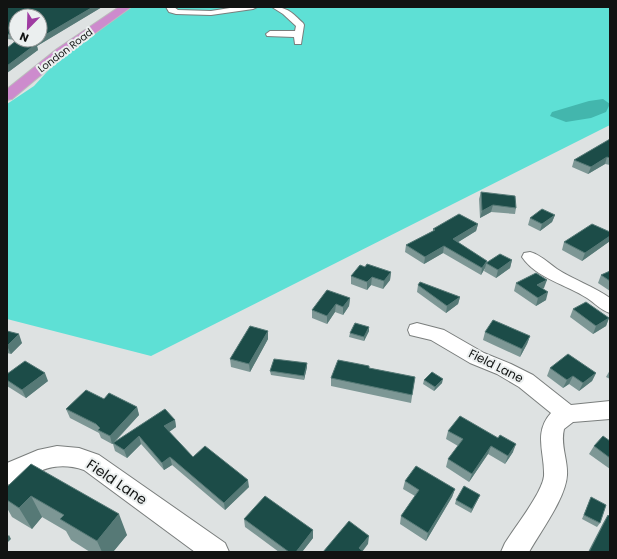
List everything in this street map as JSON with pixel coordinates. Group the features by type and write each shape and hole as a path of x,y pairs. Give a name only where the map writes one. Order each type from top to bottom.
{"highway":[{"name":"London Road","path":"7,96 61,52 126,7"}],"street":[{"path":"118,7 126,7"},
{"path":"170,7 176,12 196,13 218,13 253,7"},
{"path":"270,34 299,38 300,24 297,19 276,7"},
{"path":"284,21 297,19"},
{"path":"530,257 551,273 594,294 610,307"},
{"name":"Field Lane","path":"417,330 437,335 477,358 504,369 526,381 551,400 567,415"},
{"path":"514,552 553,489 556,479 550,440 552,428 558,420 567,415 610,410"},
{"name":"Field Lane","path":"7,475 40,459 54,456 79,457 91,462 216,552"}],"shaded area":[{"path":"128,7 610,7 610,125 151,356 7,319 7,104 34,86 55,63 85,42"},
{"path":"603,99 610,104 606,112 591,118 566,122 550,116 552,112 589,101"}],"building":[{"path":"7,7 93,7 48,33 48,8 8,8 7,34"},
{"path":"8,47 31,48 7,66"},
{"path":"610,139 610,158 607,157 591,167 574,160"},
{"path":"481,192 515,196 516,208 493,205 482,211"},
{"path":"542,209 555,215 542,224 530,218"},
{"path":"459,214 478,224 453,239 487,261 482,268 444,246 425,257 406,245 435,230 433,229"},
{"path":"592,224 610,232 610,236 585,253 564,242"},
{"path":"500,254 512,260 498,270 486,263"},
{"path":"367,264 391,272 384,281 372,277 367,282 351,276 360,265 365,267"},
{"path":"610,271 610,281 601,275"},
{"path":"536,273 547,280 537,285 548,292 538,298 516,283"},
{"path":"420,282 460,297 447,306 418,285"},
{"path":"327,290 350,298 343,307 336,304 327,316 312,310"},
{"path":"586,302 609,318 596,326 573,309"},
{"path":"493,320 530,336 522,349 485,332"},
{"path":"355,323 369,327 364,337 350,333"},
{"path":"250,326 268,331 249,364 230,359"},
{"path":"7,331 19,334 7,346"},
{"path":"568,354 596,373 583,383 573,376 567,380 550,368"},
{"path":"274,359 307,363 304,376 270,371"},
{"path":"338,360 415,377 412,395 331,378"},
{"path":"25,361 45,373 22,390 7,380 7,374"},
{"path":"432,372 443,379 435,387 424,380"},
{"path":"86,390 104,399 109,393 137,407 110,436 98,430 100,428 96,424 66,409"},
{"path":"165,409 175,420 164,426 193,457 205,446 248,480 224,503 170,457 162,463 139,436 124,450 113,443"},
{"path":"460,416 498,438 500,435 516,444 508,456 491,446 472,474 448,459 463,439 448,431"},
{"path":"603,436 610,441 610,458 594,446"},
{"path":"31,464 119,514 97,541 60,519 64,515 31,496 19,508 7,500 7,487"},
{"path":"416,466 455,489 428,533 401,516 419,490 405,481"},
{"path":"464,486 480,495 472,509 456,500"},
{"path":"265,496 313,530 296,552 289,552 244,519"},
{"path":"591,497 606,505 600,523 584,515"},
{"path":"608,515 610,517 610,552 589,552"},
{"path":"349,521 369,536 359,548 364,552 323,552"}]}
